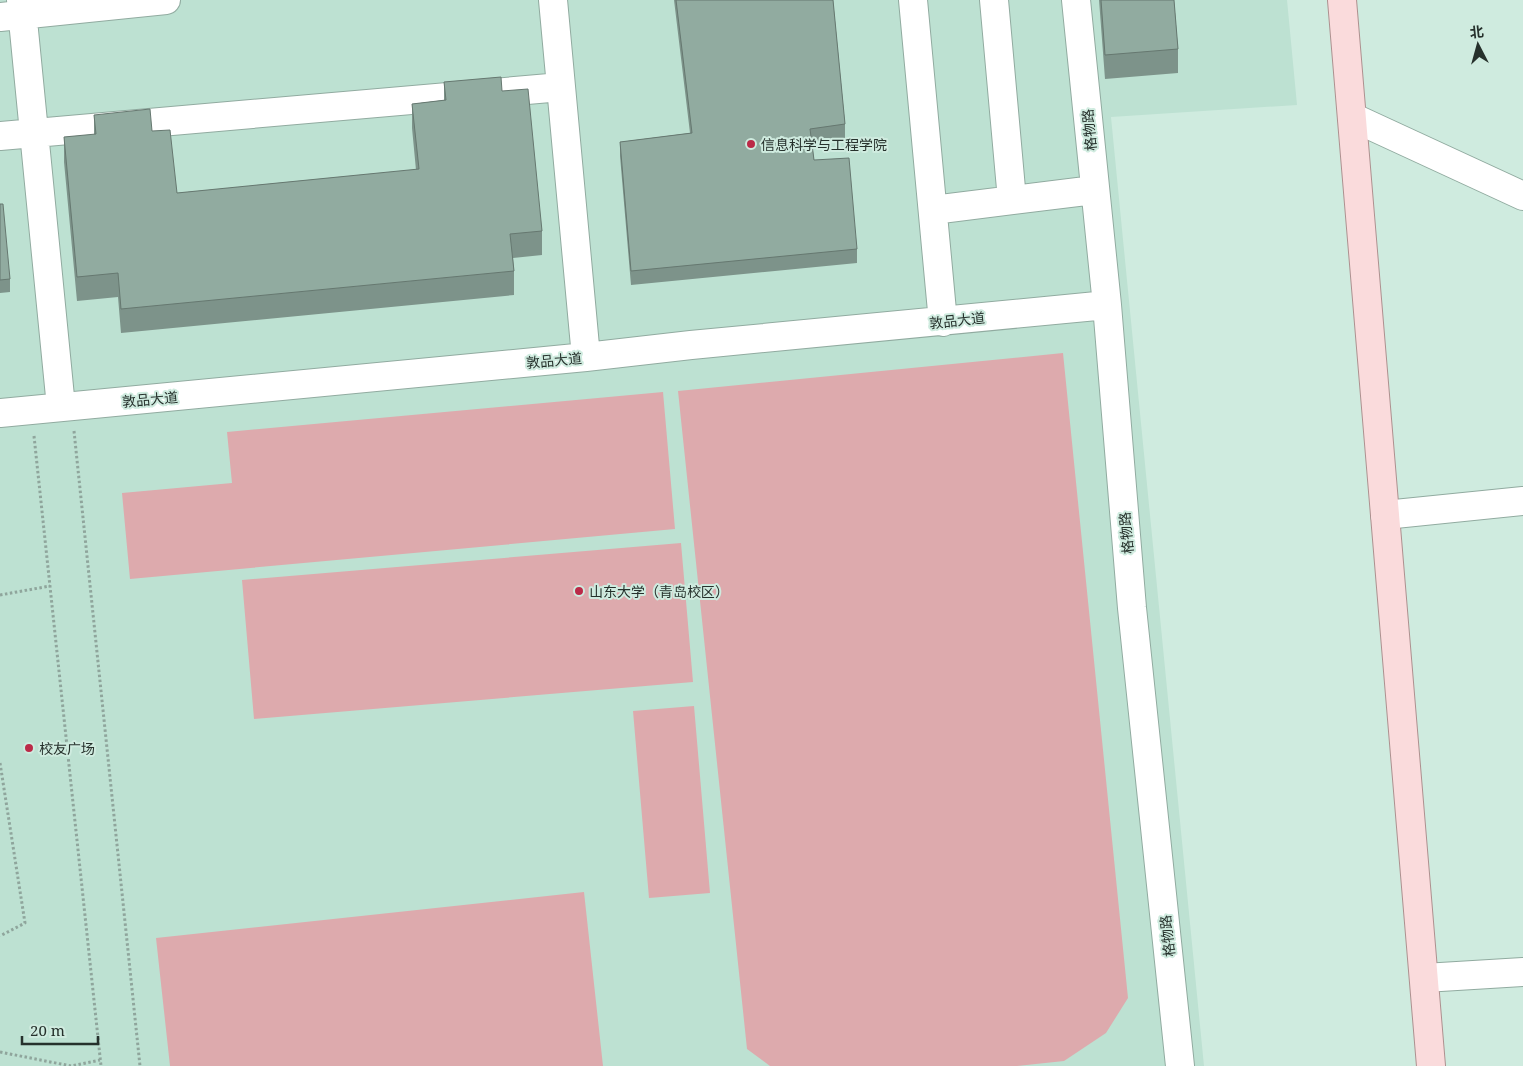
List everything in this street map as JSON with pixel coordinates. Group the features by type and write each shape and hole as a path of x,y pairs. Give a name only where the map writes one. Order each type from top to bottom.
{"main road":[{"path":"1342,0 1431,1066"}],"street":[{"path":"66,406 35,133 14,10 166,0"},
{"path":"553,0 586,357"},
{"path":"913,0 943,322"},
{"path":"994,0 1012,200"},
{"name":"格物路","path":"1076,0 1107,305 1132,608 1180,1066"},
{"path":"0,136 561,87"},
{"path":"1352,117 1523,196"},
{"path":"933,210 1094,190"},
{"name":"敦品大道","path":"0,413 1107,305"},
{"path":"1385,515 1523,501"},
{"path":"1424,978 1523,972"}],"path":[{"path":"66,406 140,1066"},
{"path":"32,410 101,1066"},
{"path":"0,595 50,586"},
{"path":"0,763 26,923 0,936"},
{"path":"0,1052 71,1066 100,1060"}],"shaded area":[{"name":"山东大学（青岛校区）","path":"0,0 1287,0 1297,105 1111,117 1204,1066 0,1066"},
{"path":"1063,353 1128,998 1106,1033 1064,1061 1017,1066 770,1066 747,1049 678,391"},
{"path":"663,392 675,529 130,579 122,493 232,483 227,432"},
{"path":"681,543 693,682 254,719 242,580"},
{"path":"694,706 710,893 649,898 633,711"},
{"path":"584,892 603,1066 170,1066 156,938"}],"building":[{"name":"信息科学与工程学院","path":"676,0 833,0 845,124 810,129 814,160 849,158 857,249 631,271 620,142 692,133"},
{"path":"1101,0 1174,0 1178,49 1105,55"},
{"path":"501,77 502,91 528,89 542,231 510,234 514,271 121,309 118,273 77,277 64,137 96,134 94,115 150,109 152,131 170,130 177,193 419,169 412,104 446,100 444,82"},
{"path":"0,204 3,204 10,279 0,280"}],"place":[{"name":"信息科学与工程学院","path":"751,144"},
{"name":"山东大学（青岛校区）","path":"579,591"},
{"name":"校友广场","path":"29,748"}]}
